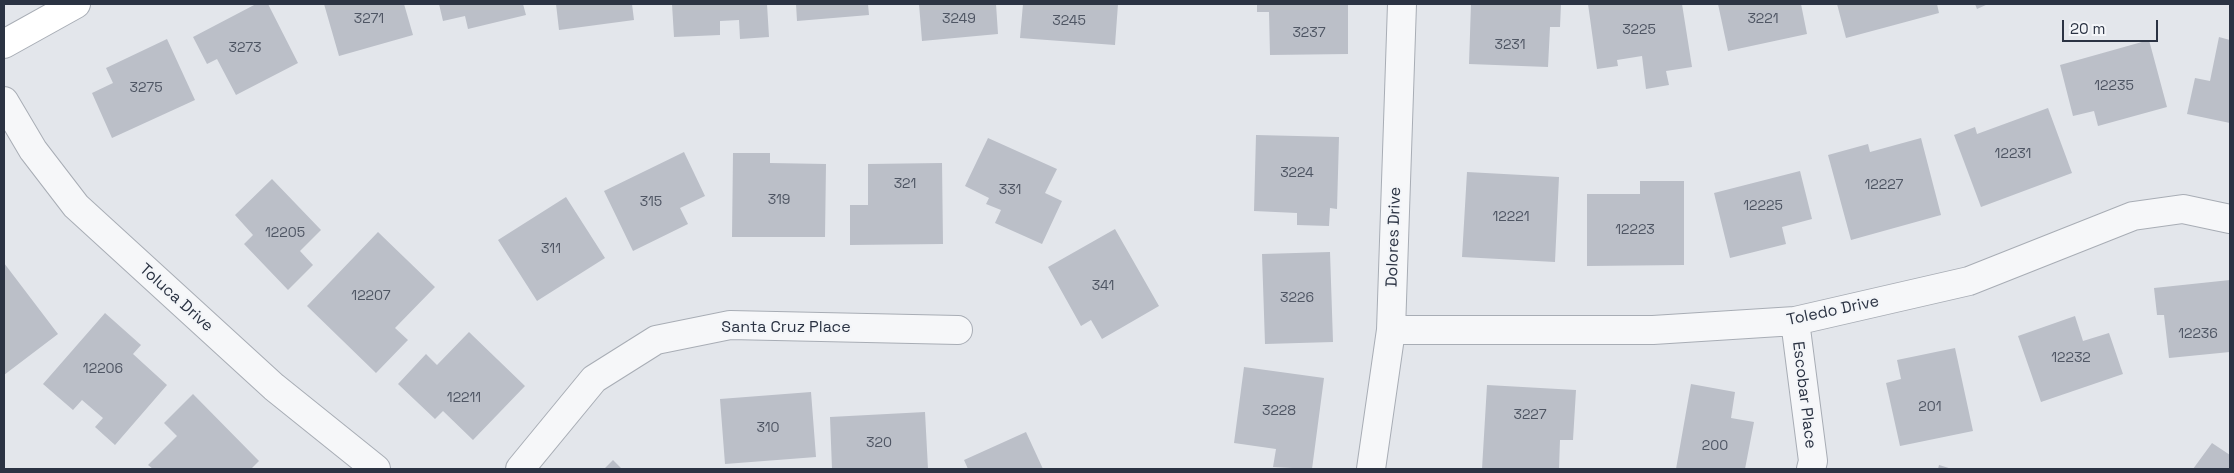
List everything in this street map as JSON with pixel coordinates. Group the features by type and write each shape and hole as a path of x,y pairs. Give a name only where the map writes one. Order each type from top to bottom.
{"street":[{"path":"4,44 76,4"},
{"name":"Dolores Drive","path":"1371,469 1391,330 1402,4"},
{"name":"Toluca Drive","path":"4,101 33,150 76,206 274,387 376,469"},
{"name":"Toledo Drive","path":"1391,330 1653,330 1795,321 1969,281 2133,216 2183,209 2230,219"},
{"name":"Escobar Place","path":"1795,321 1813,461 1811,469"},
{"name":"Santa Cruz Place","path":"520,469 594,379 656,340 730,325 958,330"}],"building":[{"path":"256,4 268,4 298,63 236,95 217,59 207,64 193,37"},
{"path":"324,4 404,4 413,35 339,56"},
{"path":"439,4 523,4 526,15 468,29 465,16 443,21"},
{"path":"556,4 632,4 634,20 559,30"},
{"path":"672,4 767,4 769,37 740,39 739,20 720,21 720,35 674,37"},
{"path":"796,4 868,4 869,15 797,21"},
{"path":"919,4 996,4 998,34 922,41"},
{"path":"1023,4 1118,4 1115,45 1020,38"},
{"path":"1257,4 1348,4 1348,54 1270,55 1269,12 1257,12"},
{"path":"1471,4 1561,4 1560,27 1550,27 1548,67 1469,64"},
{"path":"1588,4 1682,4 1692,67 1666,71 1669,85 1646,89 1642,56 1617,60 1618,66 1597,69"},
{"path":"1718,4 1801,4 1807,34 1728,51"},
{"path":"1837,4 1937,4 1939,13 1846,38"},
{"path":"1975,4 1988,4 1977,9"},
{"path":"2219,37 2230,40 2230,123 2187,114 2195,78 2210,81"},
{"path":"167,39 195,100 112,138 92,93 113,83 106,68"},
{"path":"2149,40 2167,107 2098,126 2094,111 2073,116 2060,65"},
{"path":"2048,108 2072,173 1981,207 1954,135 1975,127 1977,134"},
{"path":"1256,135 1339,137 1337,209 1330,208 1329,226 1297,225 1297,213 1254,211"},
{"path":"988,138 1057,169 1045,193 1062,201 1042,244 995,223 1001,210 986,204 989,198 965,186"},
{"path":"1921,138 1941,215 1851,240 1828,155 1868,144 1870,152"},
{"path":"684,152 705,196 680,208 688,224 633,251 604,191"},
{"path":"733,153 770,153 770,163 826,164 825,237 732,237"},
{"path":"942,163 943,244 850,245 850,205 868,205 868,164"},
{"path":"1800,171 1812,219 1782,227 1786,244 1730,258 1714,193"},
{"path":"1467,172 1559,177 1555,262 1462,257"},
{"path":"272,179 321,230 300,251 313,265 288,290 244,244 253,235 235,215"},
{"path":"1640,181 1684,181 1684,265 1587,266 1587,194 1640,194"},
{"path":"566,197 605,258 537,301 498,240"},
{"path":"1115,229 1159,306 1102,339 1091,320 1081,326 1048,267"},
{"path":"378,232 435,287 395,328 408,340 376,373 307,306"},
{"path":"1330,252 1333,342 1265,344 1262,254"},
{"path":"4,263 58,334 4,375"},
{"path":"2230,280 2230,352 2169,358 2164,315 2157,315 2154,288"},
{"path":"105,313 141,345 133,354 167,385 115,445 95,427 103,418 82,400 73,410 43,384"},
{"path":"2075,316 2083,341 2109,333 2123,374 2041,402 2018,336"},
{"path":"469,332 525,386 473,440 443,411 435,419 398,384 426,354 437,365"},
{"path":"1955,348 1973,431 1900,446 1886,383 1901,379 1897,360"},
{"path":"1244,367 1324,378 1312,469 1273,467 1276,449 1234,443"},
{"path":"1691,384 1735,392 1731,418 1754,422 1745,469 1676,469"},
{"path":"1487,385 1576,390 1573,440 1560,440 1559,469 1482,469"},
{"path":"811,392 816,457 725,464 720,399"},
{"path":"193,394 259,461 251,469 153,469 148,465 177,436 164,423"},
{"path":"925,412 928,469 832,469 830,417"},
{"path":"1026,432 1043,469 968,469 964,460"},
{"path":"2212,443 2230,455 2230,469 2193,469"},
{"path":"613,460 622,469 604,469"},
{"path":"1939,465 1952,469 1938,469"}]}
